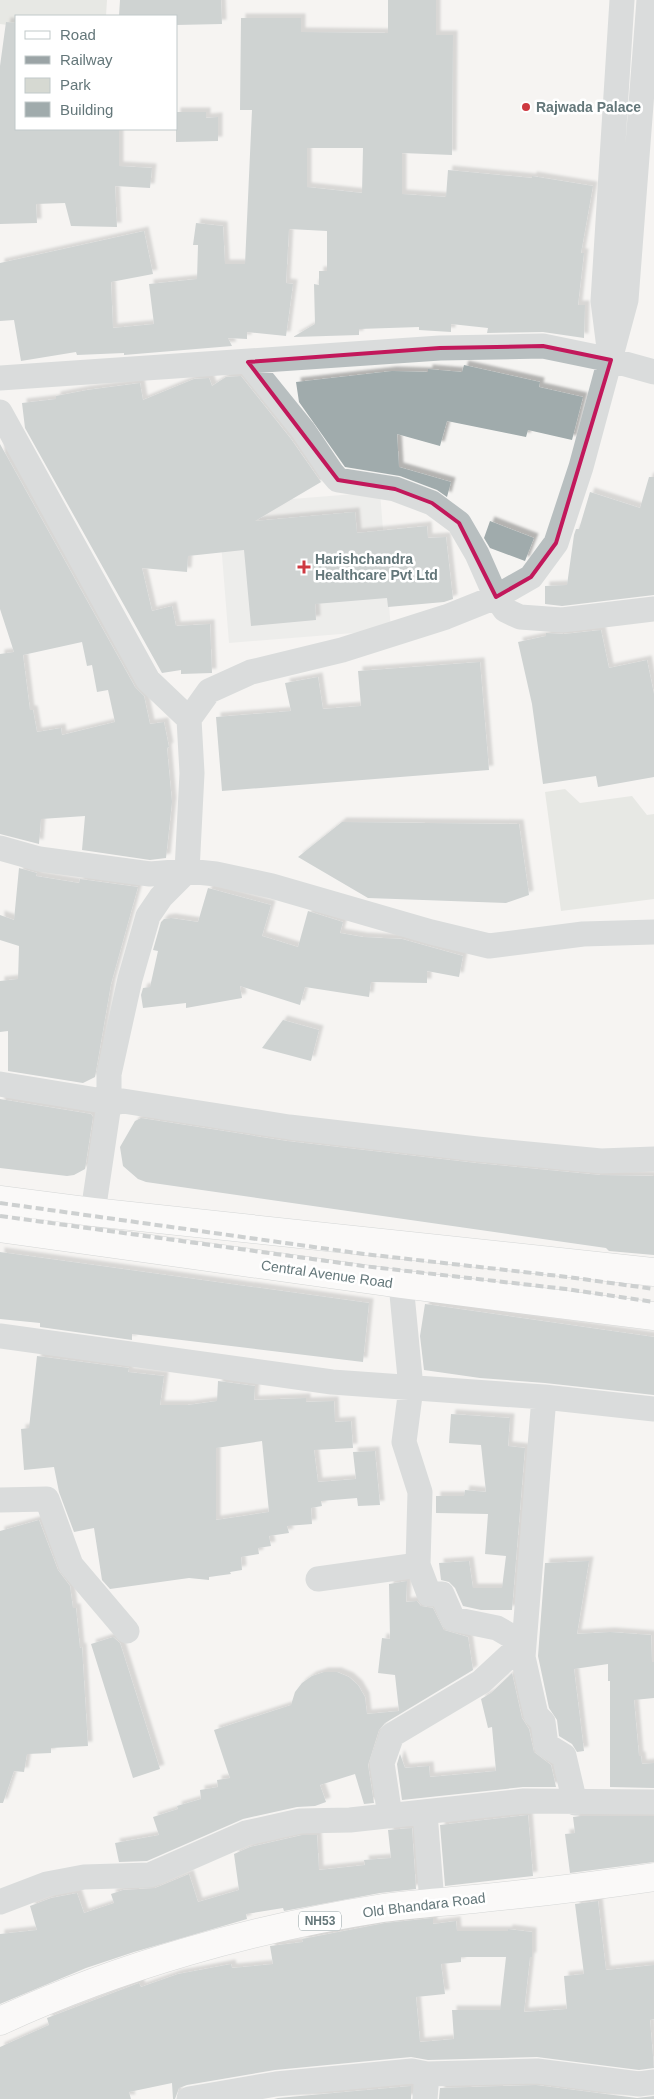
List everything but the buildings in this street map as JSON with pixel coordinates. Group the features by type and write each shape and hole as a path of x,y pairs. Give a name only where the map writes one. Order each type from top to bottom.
{"main road":[{"path":"0,1200 93,1212 654,1272"},
{"name":"Central Avenue Road","path":"0,1228 401,1284 654,1316"},
{"name":"Old Bhandara Road","path":"0,2021 28,2008 132,1969 237,1937 384,1908 589,1887 654,1877"}],"street":[{"path":"611,360 603,301 622,0"},
{"path":"93,1212 109,1103 109,1074 130,979 148,916 161,897 187,871 192,773 189,719 209,691 251,672 342,650 446,617 496,597 532,577 556,543 581,467 626,300 644,178 649,0"},
{"path":"0,378 440,348 543,346 611,360 654,372"},
{"path":"248,362 303,430 338,480 396,489 432,503 459,523 477,554 496,597 505,610 520,617 562,620 654,608"},
{"path":"0,412 148,680 189,719"},
{"path":"0,848 39,858 150,874 187,871 272,886 431,932 489,946 583,934 654,932"},
{"path":"0,1084 109,1103 123,1100 289,1127 478,1149 602,1161 654,1159"},
{"path":"401,1284 410,1388 404,1442 420,1492 418,1565 428,1594 442,1594 453,1618 497,1628 524,1643"},
{"path":"0,1336 332,1382 544,1397 654,1408"},
{"path":"544,1397 523,1657 536,1715 543,1722 546,1745 564,1756 575,1803"},
{"path":"0,1500 47,1499 72,1565 127,1631"},
{"path":"318,1579 418,1565"},
{"path":"390,1816 382,1763 392,1735 481,1682 524,1643"},
{"path":"0,1902 47,1884 84,1877 150,1875 246,1833 300,1821 350,1820 524,1801 575,1803 654,1802"},
{"path":"425,1813 432,1903"},
{"path":"190,2099 276,2084 412,2072 427,2074 536,2071 621,2090 639,2084 654,2082"},
{"path":"426,2099 427,2074"}],"highlighted area":[{"path":"543,346 611,360 556,543 531,577 496,597 459,523 432,503 395,489 338,480 248,362 440,348"}],"shaded area":[{"name":"Harishchandra Healthcare Pvt Ltd","path":"380,492 391,630 229,643 218,505"}],"green space":[{"path":"0,0 107,0 106,15 15,15 15,26 0,24"},
{"path":"565,789 580,803 632,796 647,815 654,814 654,899 561,911 545,792"}],"railway":[{"path":"0,1203 364,1254 568,1277 654,1289"},
{"path":"0,1216 363,1266 566,1289 654,1302"}],"place":[{"name":"Rajwada Palace","path":"526,107"},
{"name":"Harishchandra Healthcare Pvt Ltd","path":"304,567"}]}
